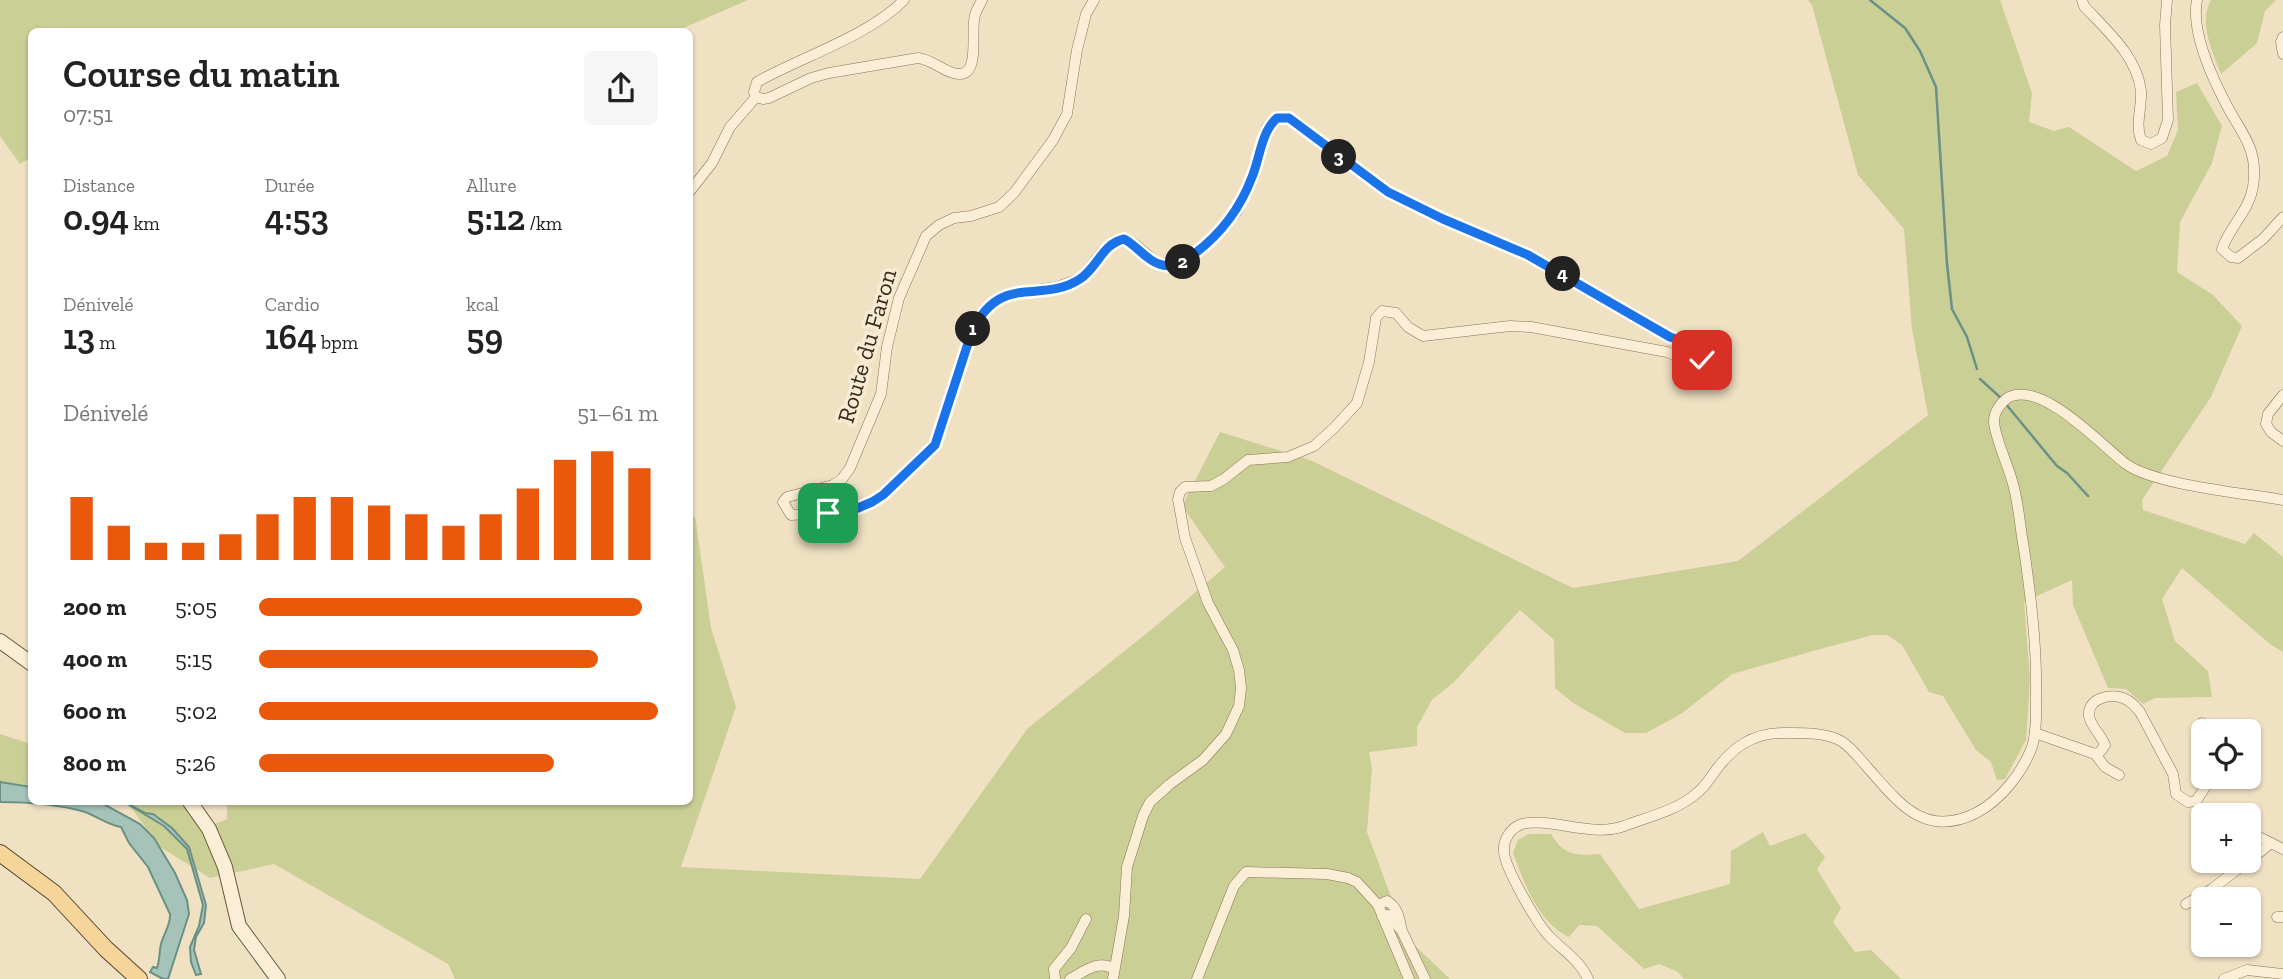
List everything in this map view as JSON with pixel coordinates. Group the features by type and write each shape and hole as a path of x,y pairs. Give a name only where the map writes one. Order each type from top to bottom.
{"main road":[{"path":"0,853 54,893 106,949 139,979"}],"street":[{"path":"904,0 883,17 851,36 757,82 754,92 757,97 769,98 829,73 918,58 929,59 961,75 968,72 972,67 974,53 975,16 982,0"},
{"name":"Route du Faron","path":"1094,0 1086,14 1077,50 1067,114 1057,134 1014,193 999,207 954,218 939,225 926,236 899,298 887,347 881,394 849,468 842,479 833,485 787,497 783,502 790,515 858,508 872,502 883,495 935,445 972,331 981,314 1001,298 1014,293 1057,287 1082,278 1101,253 1115,241 1124,239 1136,245 1158,264 1169,265 1181,264 1202,248 1236,213 1252,177 1267,127 1277,118 1289,118 1388,192 1528,255 1670,337 1703,347 1705,353 1702,360 1692,362 1667,352 1531,327 1510,326 1423,336 1408,327 1396,313 1382,311 1376,318 1369,362 1357,403 1314,446 1288,457 1248,460 1210,486 1185,487 1180,492 1178,499 1185,538 1208,603 1233,650 1239,670 1239,706 1226,734 1203,760 1150,802 1143,816 1127,867 1124,916 1113,974"},
{"path":"2082,0 2084,6 2126,52 2132,64 2141,94 2137,131 2141,140 2151,144 2161,138 2168,120 2165,25 2167,0"},
{"path":"2197,0 2196,21 2209,65 2226,105 2242,128 2254,162 2253,187 2248,206 2222,249 2231,257 2238,258 2263,239 2283,217"},
{"path":"2283,37 2283,54"},
{"path":"693,187 712,163 730,127 757,97"},
{"path":"2283,395 2269,414 2266,424 2271,432 2283,441"},
{"path":"1588,979 1578,961 1548,935 1536,919 1508,866 1504,849 1511,829 1527,823 1592,830 1617,829 1683,804 1700,791 1724,758 1736,747 1750,739 1782,733 1818,735 1842,741 1894,797 1911,812 1932,822 1954,821 1989,806 2012,782 2031,747 2035,733 2037,652 2014,487 1995,428 1994,416 2003,402 2012,396 2029,396 2042,401 2081,423 2123,461 2137,470 2168,480 2283,500"},
{"path":"0,641 28,661"},
{"path":"2095,754 2105,745 2089,718 2090,710 2095,702 2108,696 2121,697 2140,712 2173,774 2176,794 2181,800 2189,803 2196,801 2204,789"},
{"path":"2035,733 2095,754 2105,767 2119,775"},
{"path":"192,805 209,829 225,867 239,926 278,979"},
{"path":"2261,838 2283,849"},
{"path":"2261,851 2271,843"},
{"path":"1197,979 1234,886 1246,872 1327,874 1348,878 1364,888 1380,911 1409,979"},
{"path":"2186,904 2233,873"},
{"path":"1380,911 1387,901 1393,905 1425,979"},
{"path":"1055,979 1054,969 1070,948 1086,919"},
{"path":"1070,979 1094,965 1108,965 1113,974"},
{"path":"2224,979 2247,970 2283,974"}],"green space":[{"path":"0,0 748,0 683,28 28,28 28,160 20,164 0,136"},
{"path":"1808,0 2000,0 2032,93 2029,122 2054,131 2069,127 2136,171 2167,156 2178,130 2176,92 2197,83 2222,126 2212,163 2180,222 2177,272 2213,295 2242,326 2211,397 2142,500 2143,510 2245,544 2254,533 2283,557 2283,652 2270,644 2182,568 2162,599 2175,641 2208,671 2212,697 2155,698 2143,704 2126,689 2108,688 2073,605 2072,580 2024,602 2030,680 2026,740 2005,779 1997,780 1991,762 1976,750 1943,696 1929,692 1902,645 1887,635 1873,635 1732,674 1681,714 1646,733 1625,733 1573,703 1555,688 1554,640 1520,610 1454,682 1432,700 1417,727 1417,746 1369,752 1372,768 1367,832 1406,937 1450,979 455,979 448,964 274,864 210,878 160,847 129,805 183,805 202,829 227,819 227,805 693,805 695,516 711,628 736,707 681,867 920,879 1028,728 1225,567 1182,506 1220,432 1310,460 1573,588 1738,561 1928,415 1912,329 1904,229 1858,175 1812,5"},
{"path":"2211,0 2276,0 2265,11 2257,43 2221,74 2206,28 2207,9"},
{"path":"0,734 28,743 28,788 0,788"},
{"path":"1763,832 1770,846 1805,833 1825,857 1817,869 1841,908 1833,922 1855,952 1871,950 1901,979 1684,979 1678,972 1659,964 1644,969 1597,926 1579,925 1569,937 1558,930 1534,901 1513,853 1518,840 1529,834 1551,834 1566,851 1584,855 1600,854 1639,909 1730,884 1731,851"}],"water":[{"path":"0,782 28,787 28,803 0,802"},
{"path":"48,805 105,805 140,824 154,838 175,873 187,900 189,914 168,979 150,972 153,967 157,968 170,914 148,867 129,843 121,827 85,812"},
{"path":"129,805 153,814 172,828 189,847 206,905 204,923 196,937 194,950 201,974 196,975 191,962 190,947 199,926 203,905 187,849 164,826"}],"waterway":[{"path":"1870,0 1905,28 1920,51 1936,87 1952,309 1967,337 1977,369"},
{"path":"1980,379 2001,398"},
{"path":"2005,403 2057,466 2088,496"}],"route":[{"path":"828,513 858,508 872,502 883,495 935,445 972,331 981,314 1001,298 1014,293 1057,287 1082,278 1101,253 1115,241 1124,239 1136,245 1158,264 1181,264 1202,248 1236,213 1252,177 1267,127 1277,118 1289,118 1340,159 1388,192 1528,255 1670,337 1703,347 1705,353 1702,360"}]}
